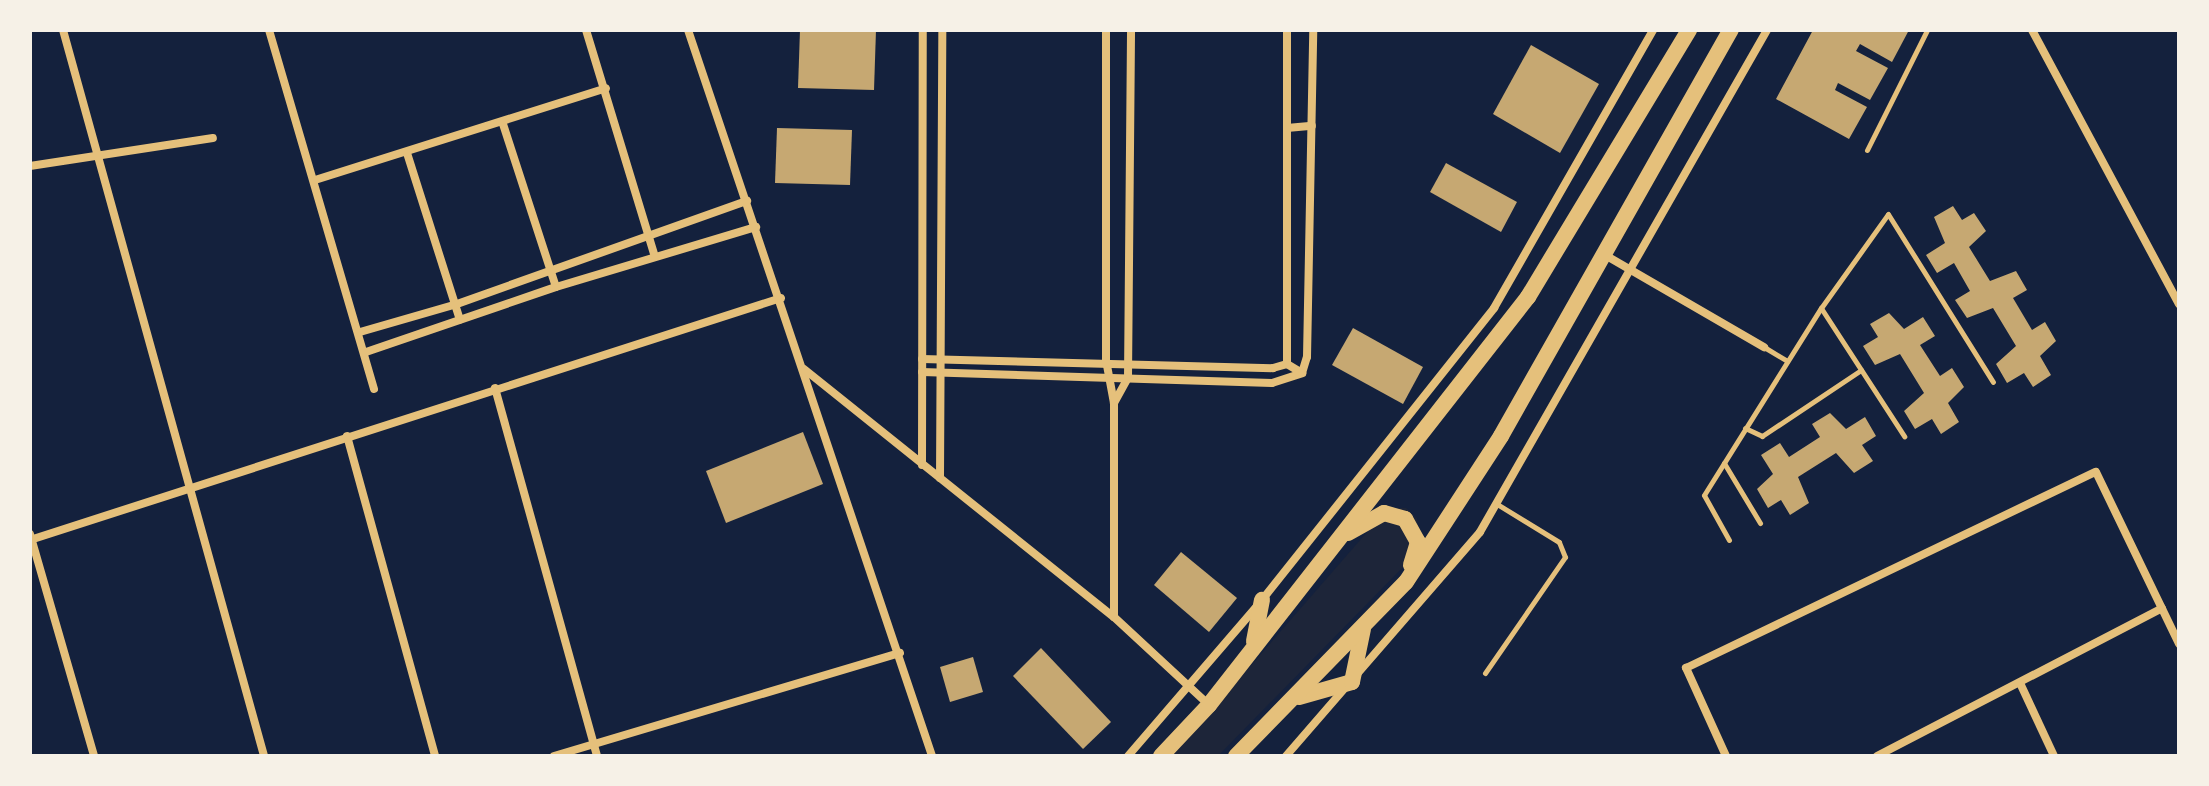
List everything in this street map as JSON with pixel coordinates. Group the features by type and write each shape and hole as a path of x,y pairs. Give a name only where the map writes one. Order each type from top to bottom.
{"highway":[{"path":"1161,756 1209,705 1528,297 1689,30"},
{"path":"1236,756 1298,698 1406,582 1501,436 1731,30"},
{"path":"1340,537 1384,513 1405,519 1418,542 1406,582"},
{"path":"1253,646 1262,600"},
{"path":"1298,698 1352,682 1363,629"}],"street":[{"path":"63,30 264,756"},
{"path":"269,30 366,352 374,389"},
{"path":"586,30 655,257"},
{"path":"688,30 781,298 932,756"},
{"path":"922,465 923,30"},
{"path":"940,478 942,30"},
{"path":"1106,30 1106,360 1107,379 1114,403 1114,617"},
{"path":"1114,403 1128,378 1131,30"},
{"path":"1287,30 1287,364"},
{"path":"1302,373 1307,357 1313,30"},
{"path":"1128,756 1262,600 1494,308 1653,30"},
{"path":"1286,756 1352,682 1497,504 1628,268 1767,30"},
{"path":"2032,30 2179,304"},
{"path":"315,180 503,124 606,88"},
{"path":"503,124 547,269 556,287"},
{"path":"1287,128 1312,126"},
{"path":"30,166 213,138"},
{"path":"407,153 460,320"},
{"path":"360,332 457,304 547,269 650,237 747,201"},
{"path":"366,352 556,287 756,227"},
{"path":"1605,255 1764,347"},
{"path":"94,756 31,538 781,298"},
{"path":"922,359 1106,360 1273,368 1287,364 1302,373"},
{"path":"802,367 1114,617 1209,705"},
{"path":"922,372 1272,383 1302,373"},
{"path":"495,388 597,756"},
{"path":"347,436 435,756"},
{"path":"1726,756 1686,668 2096,472 2179,644"},
{"path":"1877,756 1892,753 2162,608"},
{"path":"554,756 900,653"},
{"path":"2020,683 2054,756"}],"lane":[{"path":"1867,150 1927,30"},
{"path":"1729,540 1704,495 1821,308 1888,214 1993,382"},
{"path":"1821,308 1904,436"},
{"path":"1764,347 1787,361"},
{"path":"1745,428 1762,436 1861,370"},
{"path":"1724,463 1760,523"},
{"path":"1485,673 1565,557 1559,542 1497,504"}],"shaded area":[{"path":"1388,508 1406,508 1417,518 1420,541 1409,561 1218,756 1172,756"}],"building":[{"path":"800,30 876,30 874,90 798,88"},
{"path":"1813,30 1909,30 1892,62 1860,44 1856,51 1888,68 1870,100 1838,83 1835,90 1867,107 1849,139 1776,99"},
{"path":"1531,45 1599,84 1560,153 1493,114"},
{"path":"777,128 852,130 850,185 775,183"},
{"path":"1446,163 1517,202 1501,232 1430,192"},
{"path":"1953,206 1962,220 1974,213 1986,231 1969,247 1990,281 2016,271 2027,290 2013,298 2032,330 2045,322 2056,341 2040,356 2051,375 2033,387 2024,373 2007,383 1996,364 2016,346 1993,308 1967,318 1955,300 1970,291 1954,263 1937,273 1926,255 1945,243 1934,217"},
{"path":"1889,313 1904,329 1923,317 1935,336 1920,345 1940,376 1952,368 1964,387 1948,403 1959,422 1941,434 1932,419 1915,429 1904,411 1924,393 1900,354 1875,365 1863,346 1878,337 1870,324"},
{"path":"1353,328 1423,367 1403,404 1332,365"},
{"path":"1830,413 1846,429 1865,417 1876,436 1862,445 1873,461 1854,473 1836,453 1798,477 1809,503 1790,515 1781,500 1768,508 1757,489 1773,474 1761,455 1780,443 1789,457 1820,437 1812,424"},
{"path":"803,432 823,484 726,523 706,471"},
{"path":"1181,552 1237,598 1209,632 1154,585"},
{"path":"1041,648 1111,722 1083,749 1013,676"},
{"path":"973,657 983,692 950,702 940,667"}]}
